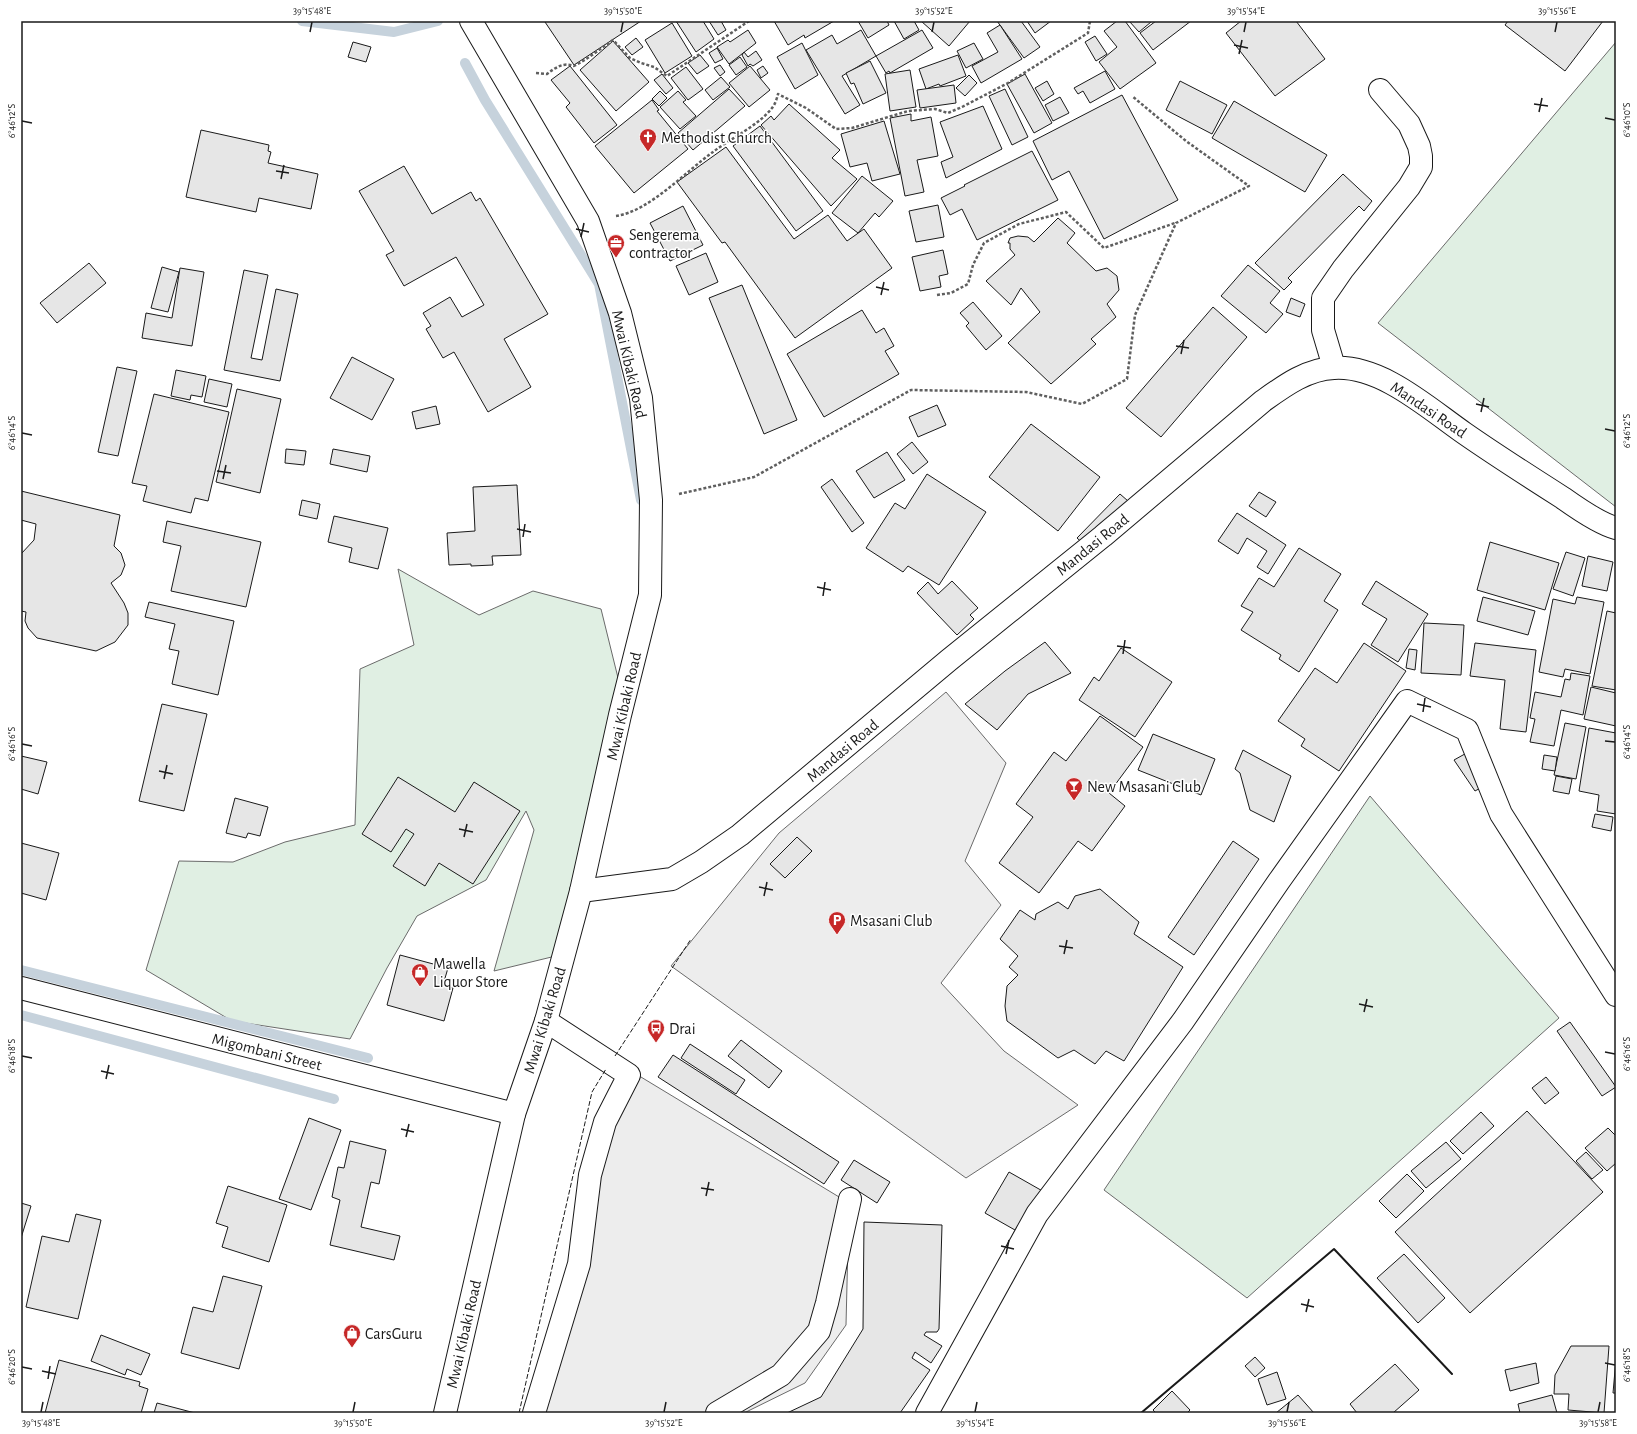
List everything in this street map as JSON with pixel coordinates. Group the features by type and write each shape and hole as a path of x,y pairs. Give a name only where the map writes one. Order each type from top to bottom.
{"main road":[{"name":"Mwai Kibaki Road","path":"445,1413 514,1114 546,1021 581,891 620,715 650,596 651,500 641,398 620,313 588,221 471,21"},
{"path":"1334,368 1322,330 1323,298 1343,269 1409,187 1421,167 1419,146 1408,124 1380,90"},
{"name":"Mandasi Road","path":"581,891 672,879 701,862 740,835 949,660 1103,536 1263,401 1289,383 1318,370 1334,368 1357,369 1387,381 1420,400 1463,432 1584,512 1616,528"},
{"path":"927,1413 1037,1214 1183,1021 1279,881 1407,701 1467,730 1501,814 1616,995"},
{"name":"Migombani Street","path":"21,988 514,1114"},
{"path":"534,1413 579,1264 590,1175 605,1122 629,1075 546,1021"},
{"path":"717,1413 781,1376 819,1331 827,1303 850,1199"}],"path":[{"path":"500,71 547,74 555,68 567,64 574,66 590,58 613,40 630,58 654,67 667,76 749,21"},
{"path":"588,221 625,215 653,200 713,152 751,126 773,108 778,94 806,108 836,129 852,128 908,111 935,109 948,113 1008,83 1088,33 1090,21"},
{"path":"937,295 951,293 968,284 972,265 984,243 1019,224 1066,212 1104,248 1176,223 1249,186 1186,141 1132,96"},
{"path":"651,500 754,477 911,390 1026,392 1082,404 1127,379 1136,315 1176,223"}],"green space":[{"path":"1616,42 1616,507 1378,323"},
{"path":"398,569 479,615 533,591 601,609 621,690 564,954 494,971 534,830 526,811 486,880 417,916 387,968 350,1039 232,1021 146,970 179,861 233,862 285,842 355,825 360,669 414,645"},
{"path":"1370,796 1559,1018 1247,1298 1104,1190"}],"shaded area":[{"name":"Msasani Club","path":"946,692 1006,763 965,861 1001,905 941,983 1004,1051 1078,1105 966,1178 671,966 779,833"},
{"path":"636,1074 849,1203 846,1325 805,1383 744,1413 536,1413 605,1111"}],"building":[{"path":"641,21 574,65 545,22"},
{"path":"676,21 703,21 714,39 696,52"},
{"path":"709,21 721,21 726,30 718,35"},
{"path":"774,21 834,21 805,38 804,35 788,45"},
{"path":"858,21 887,21 889,25 868,38"},
{"path":"894,21 914,21 919,30 904,39"},
{"path":"921,21 970,21 949,46"},
{"path":"997,21 1021,21 1040,47 1024,58"},
{"path":"1027,21 1051,21 1035,33"},
{"path":"1117,21 1125,21 1156,63 1120,89 1099,62 1117,47 1104,31"},
{"path":"1129,21 1150,21 1151,22 1139,32"},
{"path":"1156,21 1191,21 1153,50 1140,33"},
{"path":"1241,21 1296,21 1325,59 1275,96 1226,33"},
{"path":"1508,21 1603,21 1565,71 1505,25"},
{"path":"672,23 692,56 665,73 645,40"},
{"path":"1000,25 1022,59 981,83 972,66 998,52 987,33"},
{"path":"748,30 756,43 729,64 717,47 728,40 730,42"},
{"path":"861,30 876,56 842,76 860,105 845,114 806,50 832,35 837,44"},
{"path":"922,30 933,48 890,73 889,71 886,73 876,56"},
{"path":"1095,36 1107,54 1096,61 1085,42"},
{"path":"636,38 643,47 632,55 625,47"},
{"path":"613,41 649,82 616,111 580,70"},
{"path":"353,42 371,47 366,62 348,57"},
{"path":"802,43 818,75 795,89 777,57"},
{"path":"974,43 983,59 966,68 957,51"},
{"path":"717,48 723,59 715,63 709,53"},
{"path":"756,51 762,60 753,66 750,64 748,66 742,55 744,52 748,57"},
{"path":"700,55 709,66 697,74 688,63"},
{"path":"958,55 966,76 940,86 939,84 926,89 919,69"},
{"path":"740,57 747,67 736,75 729,65"},
{"path":"870,61 886,93 863,104 854,83 851,84 846,73"},
{"path":"720,65 725,72 720,76 714,68"},
{"path":"570,66 617,125 594,143 566,107 570,103 551,80"},
{"path":"750,66 770,90 749,107 729,83"},
{"path":"763,66 768,73 761,78 757,70"},
{"path":"686,67 703,89 688,100 671,78"},
{"path":"910,70 916,107 890,111 885,74"},
{"path":"1105,71 1115,89 1090,103 1083,91 1078,94 1074,88"},
{"path":"662,74 673,88 666,94 654,80"},
{"path":"1025,74 1052,123 1034,133 1007,84"},
{"path":"969,75 977,83 965,96 956,88"},
{"path":"721,77 730,87 713,100 705,90"},
{"path":"1047,81 1054,94 1043,101 1035,88"},
{"path":"1180,81 1227,105 1212,134 1166,110"},
{"path":"954,85 956,103 920,108 917,90"},
{"path":"729,89 745,106 693,150 678,133"},
{"path":"1005,89 1028,137 1012,145 989,96"},
{"path":"660,91 667,98 659,106 652,99"},
{"path":"678,91 686,100 683,102 696,116 680,129 660,107"},
{"path":"1122,95 1178,200 1104,239 1069,171 1052,180 1033,141"},
{"path":"1060,97 1069,113 1053,121 1045,105"},
{"path":"652,100 659,110 657,111 688,149 634,193 595,146"},
{"path":"1234,101 1327,155 1305,192 1212,138"},
{"path":"789,104 840,150 832,158 857,179 831,206 761,125 771,116 774,120"},
{"path":"983,106 1002,149 946,178 941,162 953,157 940,122"},
{"path":"911,114 911,121 931,117 938,156 917,160 924,192 905,196 890,118"},
{"path":"884,121 900,174 872,181 867,163 850,167 841,134"},
{"path":"760,126 823,211 796,231 733,146"},
{"path":"201,130 269,145 268,151 271,152 268,163 318,174 311,209 259,198 256,212 186,197"},
{"path":"726,147 794,239 828,215 847,241 864,229 892,268 795,338 725,242 722,243 677,182"},
{"path":"1032,151 1058,200 977,240 962,209 950,215 941,198"},
{"path":"404,166 432,214 471,192 476,201 480,198 548,314 504,339 531,387 488,412 454,352 443,358 426,329 431,326 423,313 450,297 462,317 484,305 456,257 404,286 386,255 394,251 359,191"},
{"path":"1343,174 1372,201 1364,211 1359,206 1288,278 1292,282 1284,290 1255,263"},
{"path":"862,176 893,201 879,217 875,213 858,233 832,213"},
{"path":"938,205 944,237 916,242 909,211"},
{"path":"683,206 703,245 670,261 650,223"},
{"path":"1058,218 1075,233 1067,243 1096,271 1107,268 1117,276 1119,290 1107,304 1116,317 1091,339 1096,344 1051,384 1008,343 1040,312 1021,288 1011,305 986,281 1015,255 1010,249 1010,243 1008,243 1010,238 1018,236 1028,237 1034,242"},
{"path":"943,250 948,274 939,276 941,287 920,291 912,257"},
{"path":"706,253 718,282 689,295 676,266"},
{"path":"89,263 106,283 57,323 40,303"},
{"path":"1248,265 1280,291 1270,303 1283,314 1266,333 1221,296"},
{"path":"162,267 179,272 168,312 151,308"},
{"path":"180,268 204,272 192,346 142,338 146,313 172,318"},
{"path":"244,270 268,275 251,358 262,360 276,289 298,294 280,381 224,370"},
{"path":"742,285 797,420 764,434 709,298"},
{"path":"1291,298 1305,304 1300,317 1286,312"},
{"path":"973,302 1002,336 986,350 966,326 969,323 960,313"},
{"path":"1213,307 1247,337 1161,437 1126,408"},
{"path":"862,310 876,333 884,328 894,346 885,351 899,374 824,417 787,354"},
{"path":"352,357 394,379 372,420 330,398"},
{"path":"117,367 137,371 118,456 98,452"},
{"path":"176,370 206,376 202,397 191,395 190,400 171,396"},
{"path":"209,379 232,384 227,407 204,402"},
{"path":"237,389 281,399 260,493 216,482"},
{"path":"154,394 229,412 208,501 195,498 191,513 143,501 147,486 132,483"},
{"path":"937,405 946,425 918,437 909,417"},
{"path":"436,406 440,424 416,429 412,412"},
{"path":"1031,424 1100,477 1058,531 989,477"},
{"path":"912,442 928,462 913,474 897,454"},
{"path":"286,449 306,451 304,465 285,463"},
{"path":"333,449 370,456 367,472 330,464"},
{"path":"887,452 905,480 874,498 856,471"},
{"path":"927,474 986,512 939,585 908,566 903,572 866,548 895,503 905,509"},
{"path":"832,479 864,523 852,532 821,487"},
{"path":"517,485 521,555 492,556 493,565 449,565 447,533 475,531 473,487"},
{"path":"21,491 120,515 114,546 121,553 125,565 121,575 111,583 124,603 128,613 128,625 115,642 96,651 37,638 28,628 25,621 26,612 21,611 21,554 34,540 36,524 21,520"},
{"path":"1259,492 1276,502 1266,517 1249,506"},
{"path":"1120,494 1128,501 1086,546 1077,538"},
{"path":"302,500 320,504 317,519 299,515"},
{"path":"1237,513 1286,545 1268,574 1257,567 1267,551 1247,538 1238,554 1218,541"},
{"path":"334,516 388,528 378,569 349,562 352,548 328,542"},
{"path":"167,521 261,542 246,607 171,591 181,546 163,542"},
{"path":"1490,542 1559,563 1545,610 1477,590"},
{"path":"1299,548 1341,574 1324,601 1338,610 1299,672 1279,659 1281,655 1241,630 1253,612 1241,606 1259,578 1274,587"},
{"path":"1566,552 1585,558 1573,596 1553,589"},
{"path":"1588,556 1613,562 1607,591 1582,586"},
{"path":"952,581 978,608 970,615 974,619 957,635 917,593 928,582 938,594"},
{"path":"1376,581 1428,614 1398,662 1371,645 1387,619 1362,604"},
{"path":"1483,597 1535,611 1528,635 1477,621"},
{"path":"1577,597 1604,602 1590,674 1565,669 1563,677 1539,672 1553,599 1575,604"},
{"path":"149,602 234,621 218,695 172,684 179,651 169,649 175,624 145,617"},
{"path":"1607,611 1616,613 1616,690 1592,686"},
{"path":"1424,623 1464,625 1461,675 1421,673"},
{"path":"1045,642 1071,673 1028,694 997,730 965,704 1005,671"},
{"path":"1364,643 1406,671 1339,771 1301,746 1305,739 1278,721 1315,668 1337,683"},
{"path":"1475,643 1536,650 1526,732 1500,729 1505,680 1470,676"},
{"path":"1121,648 1172,682 1135,737 1079,700 1094,677 1099,681"},
{"path":"1409,649 1417,650 1415,670 1406,668"},
{"path":"1571,673 1590,676 1583,715 1561,710 1554,746 1530,742 1535,719 1530,718 1535,692 1561,697 1565,679 1570,680"},
{"path":"1591,687 1616,693 1616,726 1584,719"},
{"path":"162,704 207,714 184,811 139,801"},
{"path":"1100,716 1143,747 1109,793 1125,806 1092,851 1078,841 1039,893 999,863 1033,817 1016,804 1054,752 1066,761"},
{"path":"1565,723 1586,727 1576,779 1554,775"},
{"path":"1589,728 1616,733 1616,814 1597,811 1599,795 1579,791"},
{"path":"1153,734 1215,759 1201,795 1138,770"},
{"path":"1243,750 1291,776 1274,822 1250,810 1240,773 1235,769"},
{"path":"1472,750 1484,786 1475,791 1454,760"},
{"path":"1544,755 1557,757 1555,771 1542,769"},
{"path":"21,756 47,762 38,794 21,789"},
{"path":"1556,776 1572,779 1569,794 1553,791"},
{"path":"398,777 455,812 474,782 520,811 473,884 439,863 425,886 393,866 414,834 406,829 391,852 362,834"},
{"path":"235,798 268,807 260,836 248,833 246,838 226,833"},
{"path":"1595,814 1613,817 1611,831 1592,827"},
{"path":"797,837 812,851 785,878 770,864"},
{"path":"1233,841 1259,859 1194,955 1168,937"},
{"path":"21,843 59,853 46,900 21,893"},
{"path":"1100,889 1139,922 1134,934 1183,967 1124,1061 1106,1051 1095,1064 1074,1050 1058,1058 1007,1021 1005,1006 1007,986 1018,975 1009,967 1018,956 1000,939 1020,910 1035,920 1036,914 1058,902 1068,909 1075,896"},
{"path":"400,955 448,968 443,985 453,988 444,1021 387,1005"},
{"path":"1570,1022 1616,1087 1602,1096 1557,1031"},
{"path":"741,1040 782,1071 769,1088 728,1056"},
{"path":"690,1044 745,1080 736,1094 681,1058"},
{"path":"673,1055 839,1162 824,1184 658,1077"},
{"path":"1546,1077 1559,1093 1545,1104 1532,1088"},
{"path":"1527,1111 1603,1192 1470,1313 1395,1232"},
{"path":"1481,1112 1494,1126 1463,1154 1450,1141"},
{"path":"309,1118 341,1130 311,1210 279,1199"},
{"path":"1608,1128 1616,1136 1616,1163 1607,1171 1585,1148"},
{"path":"350,1141 386,1150 379,1184 371,1182 361,1227 400,1236 394,1260 330,1245 340,1200 332,1197 338,1167 344,1168"},
{"path":"1446,1142 1461,1159 1426,1188 1411,1171"},
{"path":"1586,1152 1603,1170 1592,1179 1576,1161"},
{"path":"854,1160 890,1182 877,1203 841,1180"},
{"path":"1009,1172 1046,1193 1022,1234 985,1213"},
{"path":"1407,1174 1424,1191 1396,1218 1379,1201"},
{"path":"228,1186 287,1205 269,1262 222,1247 228,1227 216,1223"},
{"path":"21,1203 31,1206 21,1238"},
{"path":"76,1214 101,1220 78,1319 26,1307 42,1236 69,1242"},
{"path":"864,1222 942,1225 939,1329 937,1332 926,1332 924,1335 942,1346 931,1363 915,1352 912,1358 930,1370 900,1413 787,1413 821,1397 863,1329"},
{"path":"1404,1254 1445,1298 1418,1323 1377,1278"},
{"path":"223,1276 262,1286 239,1369 181,1353 193,1307 213,1312"},
{"path":"101,1335 150,1354 141,1375 127,1369 125,1375 91,1361"},
{"path":"1571,1346 1609,1346 1604,1413 1568,1410 1569,1394 1554,1394 1555,1375"},
{"path":"1255,1357 1265,1368 1255,1377 1245,1366"},
{"path":"1616,1359 1616,1393 1613,1393"},
{"path":"59,1360 140,1382 139,1386 148,1389 141,1413 45,1413"},
{"path":"1536,1363 1539,1383 1510,1391 1505,1370"},
{"path":"1395,1364 1419,1390 1393,1413 1357,1413 1350,1404"},
{"path":"1277,1372 1286,1399 1267,1405 1258,1379"},
{"path":"1172,1391 1190,1410 1187,1413 1156,1413 1153,1410"},
{"path":"1298,1395 1314,1413 1276,1413"},
{"path":"1552,1395 1557,1413 1520,1413 1518,1404"},
{"path":"157,1403 195,1413 154,1413"}],"waterway":[{"path":"302,21 394,32 438,21"},
{"path":"465,63 485,100 599,284 641,500"},
{"path":"21,970 368,1058"},
{"path":"21,1015 334,1099"}],"fence":[{"path":"615,1056 691,939"},
{"path":"519,1413 592,1092 606,1069"}],"wall":[{"path":"1141,1413 1334,1249 1452,1374"}],"place":[{"name":"Methodist Church","path":"648,152"},
{"name":"Sengerema contractor","path":"616,258"},
{"name":"New Msasani Club","path":"1074,801"},
{"name":"Msasani Club","path":"837,935"},
{"name":"Mawella Liquor Store","path":"420,987"},
{"name":"Drai","path":"656,1043"},
{"name":"CarsGuru","path":"352,1348"}]}
